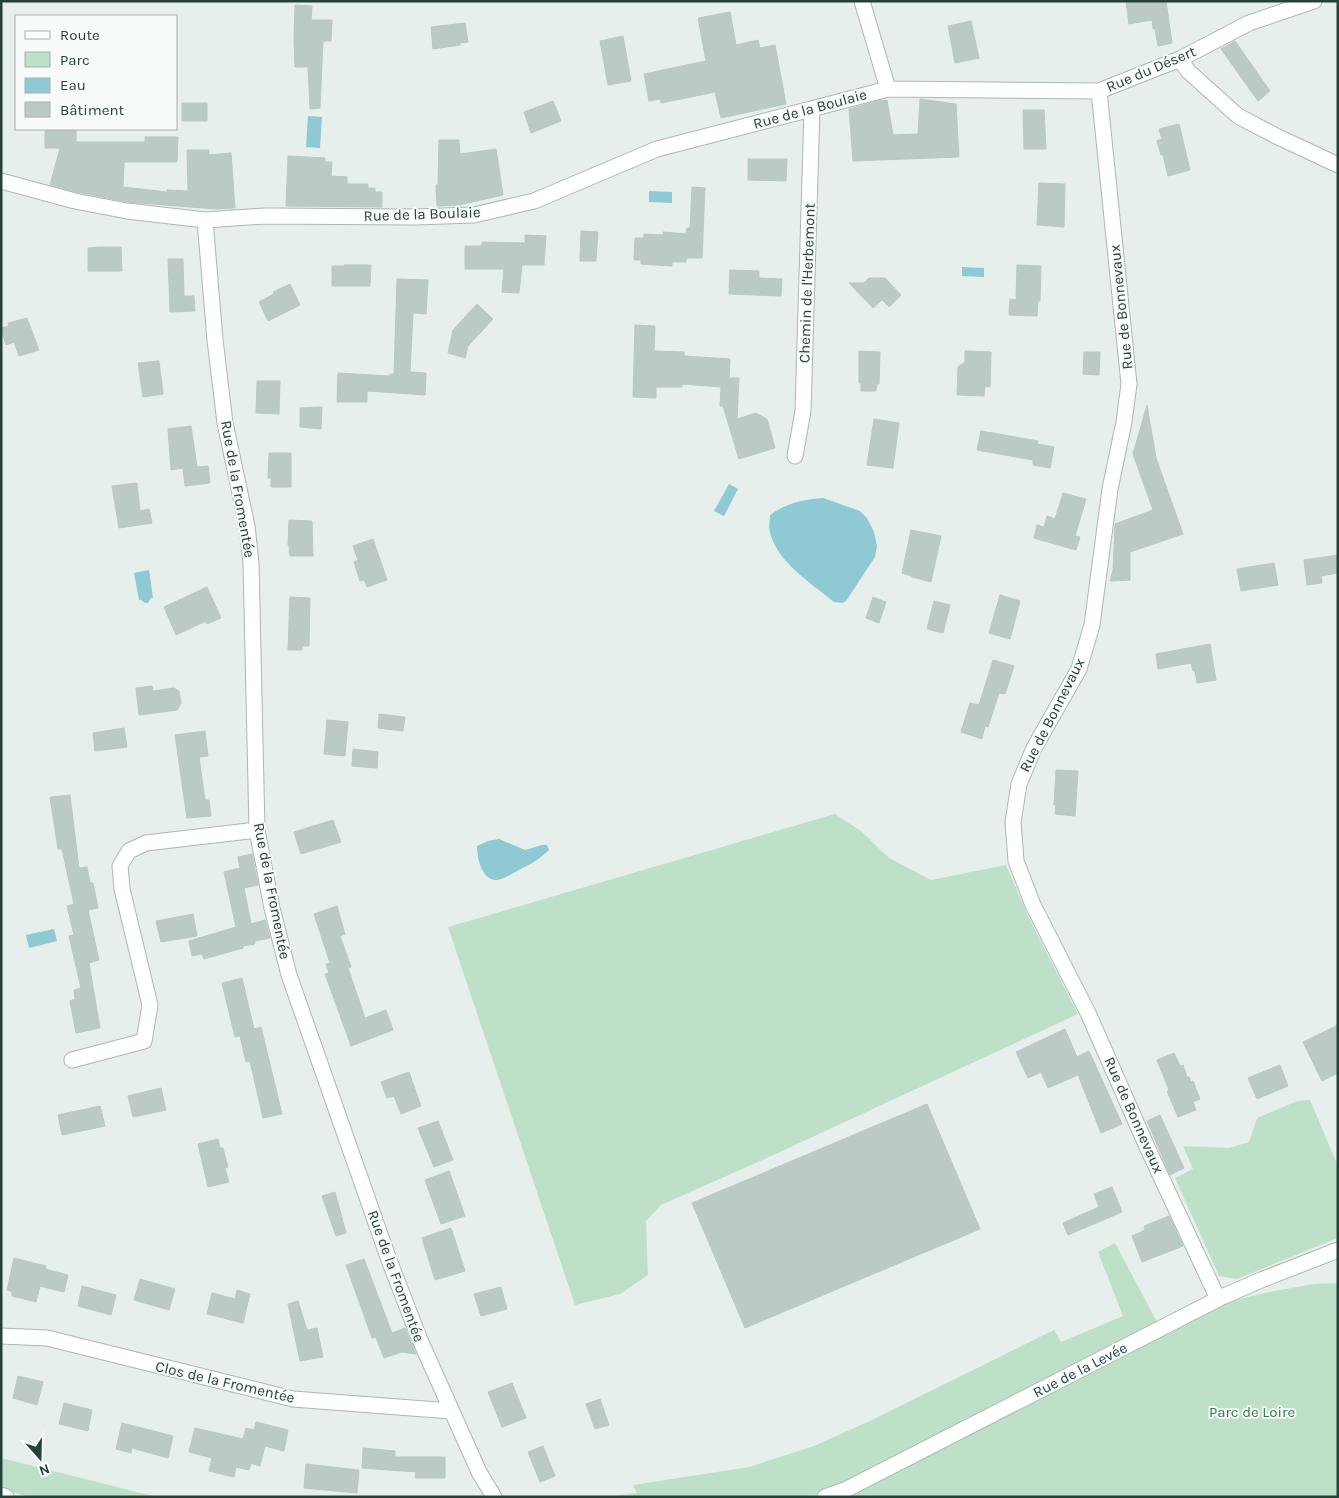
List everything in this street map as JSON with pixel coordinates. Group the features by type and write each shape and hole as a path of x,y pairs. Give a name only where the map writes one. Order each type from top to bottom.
{"street":[{"path":"862,1 888,89"},
{"name":"Rue du Désert","path":"888,89 1099,91 1180,59 1249,23 1314,1"},
{"path":"1180,59 1188,71 1238,116 1338,165"},
{"name":"Rue de la Boulaie","path":"1,182 127,212 205,220 265,216 415,218 474,215 534,201 657,149 888,89"},
{"name":"Rue de Bonnevaux","path":"1099,91 1130,384 1110,489 1092,625 1079,669 1034,748 1018,784 1014,822 1016,861 1033,905 1088,1013 1218,1300"},
{"name":"Chemin de l'Herbemont","path":"795,456 803,411 812,109"},
{"name":"Rue de la Fromentée","path":"205,220 215,340 225,423 247,526 251,563 257,830 272,908 289,976 389,1260 420,1340 451,1411 479,1472 494,1497"},
{"path":"72,1060 144,1041 150,1005 122,889 120,866 129,851 146,843 257,830"},
{"name":"Rue de la Levée","path":"826,1497 847,1489 1218,1300 1261,1280 1338,1250"},
{"name":"Clos de la Fromentée","path":"1,1336 47,1338 293,1399 451,1411"},
{"path":"1,1495 6,1497"}],"green space":[{"path":"835,814 861,831 889,858 931,880 1006,865 1030,920 1078,1014 661,1205 646,1221 648,1275 620,1294 575,1305 448,927"},
{"path":"1310,1100 1338,1166 1338,1238 1237,1279 1219,1276 1175,1178 1193,1169 1183,1146 1229,1148 1249,1142 1257,1118 1297,1101"},
{"path":"1115,1243 1157,1322 838,1487 811,1497 607,1497 637,1493 633,1485 749,1467 814,1446 872,1420 1054,1330 1061,1342 1123,1316 1098,1252"},
{"name":"Parc de Loire","path":"1338,1283 1338,1497 849,1497 1017,1407 1231,1301 1314,1284"},
{"path":"1,1458 157,1497 30,1497 1,1489"}],"water":[{"path":"308,116 322,117 320,148 306,147"},
{"path":"649,191 672,192 672,203 649,202"},
{"path":"962,267 984,268 984,277 962,276"},
{"path":"729,484 738,489 724,516 714,511"},
{"path":"823,498 860,511 867,518 874,532 877,546 875,557 846,601 842,603 834,602 794,570 778,550 772,539 769,527 770,515 782,508 802,501"},
{"path":"149,570 153,598 148,603 145,603 139,600 134,573"},
{"path":"499,839 525,850 547,845 549,850 527,866 495,880 485,875 482,870 477,846"},
{"path":"54,929 57,941 29,948 26,935"}],"building":[{"path":"1126,1 1166,1 1172,43 1158,46 1152,20 1129,24"},
{"path":"295,5 312,6 311,20 332,20 331,41 323,41 320,108 310,109 308,67 295,67"},
{"path":"730,12 736,45 758,40 760,48 775,45 786,104 721,118 715,92 661,103 660,99 649,101 644,74 706,61 698,18"},
{"path":"971,21 979,58 955,63 948,26"},
{"path":"465,23 468,42 433,49 431,27"},
{"path":"623,36 631,81 608,85 600,41"},
{"path":"1235,41 1270,91 1258,101 1221,49"},
{"path":"920,99 956,104 959,157 853,161 849,109 887,100 893,135 918,134"},
{"path":"553,101 561,121 531,133 524,112"},
{"path":"182,103 207,103 207,121 182,121"},
{"path":"1023,110 1044,110 1046,149 1024,149"},
{"path":"1179,124 1190,170 1168,176 1163,155 1161,155 1157,141 1162,139 1159,129"},
{"path":"45,130 76,130 76,142 145,142 145,137 178,137 177,162 124,162 123,187 167,192 167,190 188,191 187,150 209,150 209,155 231,153 235,208 216,209 128,202 50,185 60,148 45,148"},
{"path":"439,140 459,140 460,154 496,149 503,195 459,205 437,206 436,185 438,185"},
{"path":"288,156 325,158 325,162 332,162 331,176 347,177 347,184 368,184 368,188 375,188 375,192 382,192 382,207 286,206"},
{"path":"748,159 787,159 786,181 748,180"},
{"path":"1039,183 1065,184 1064,227 1037,225"},
{"path":"692,187 705,188 702,258 686,258 686,262 672,262 672,266 641,264 641,260 634,260 635,238 644,238 644,234 663,235 663,232 686,234 687,228 690,228"},
{"path":"581,231 598,232 596,261 580,261"},
{"path":"525,235 546,236 544,265 522,265 519,293 502,292 504,269 465,269 465,246 482,246 482,242 525,243"},
{"path":"121,247 122,271 88,271 88,248"},
{"path":"168,259 183,259 184,296 194,296 195,311 170,312"},
{"path":"371,265 370,286 332,286 332,266"},
{"path":"1017,265 1041,266 1040,301 1038,301 1037,316 1009,315 1010,299 1016,300"},
{"path":"730,270 759,271 759,278 782,279 781,296 729,294"},
{"path":"869,278 885,278 901,295 889,307 882,300 873,308 849,283 864,283"},
{"path":"397,279 428,280 426,314 413,313 410,372 426,373 425,395 367,391 367,402 337,402 338,373 390,376 390,374 394,374"},
{"path":"290,284 300,305 268,321 259,302 274,294 273,292"},
{"path":"477,304 493,319 468,346 465,358 448,353 453,330"},
{"path":"27,318 39,350 19,356 14,342 6,345 1,328 9,326 8,323"},
{"path":"635,325 655,326 654,351 684,352 684,356 730,359 729,378 739,378 737,419 756,413 767,419 775,448 739,459 723,406 720,406 721,387 682,384 682,387 656,387 656,398 633,397"},
{"path":"859,351 880,352 879,384 877,384 876,391 861,391 861,383 859,383"},
{"path":"965,351 991,352 990,387 985,386 984,396 957,395 958,367 965,362"},
{"path":"1084,352 1100,352 1099,375 1083,374"},
{"path":"159,361 163,394 143,397 138,363"},
{"path":"257,381 280,381 279,414 256,413"},
{"path":"1147,405 1156,458 1183,534 1130,552 1130,580 1110,581 1113,570 1115,524 1153,510 1133,454"},
{"path":"322,407 321,429 300,427 300,408"},
{"path":"874,419 899,423 893,468 867,465"},
{"path":"191,426 197,467 208,466 210,483 185,486 183,468 171,470 168,429"},
{"path":"981,431 1038,441 1037,444 1054,447 1050,468 1033,465 1033,460 977,450"},
{"path":"269,453 291,453 291,487 271,487 271,478 268,478"},
{"path":"137,483 140,511 149,509 152,523 119,528 112,486"},
{"path":"1063,493 1086,499 1075,536 1080,537 1076,550 1034,538 1037,525 1044,527 1047,516 1055,519"},
{"path":"289,520 312,521 313,556 290,556 288,545"},
{"path":"911,530 941,536 931,582 902,573"},
{"path":"373,539 387,580 367,587 364,580 360,581 354,562 358,560 353,546"},
{"path":"1338,555 1338,573 1321,576 1322,583 1307,585 1304,560"},
{"path":"1274,563 1278,585 1241,591 1237,569"},
{"path":"207,587 221,618 207,624 206,621 176,635 164,607"},
{"path":"1000,595 1020,601 1010,639 989,633"},
{"path":"290,597 310,598 309,646 302,646 302,650 288,650"},
{"path":"873,597 886,602 879,623 866,618"},
{"path":"934,601 950,605 943,633 927,629"},
{"path":"1210,644 1216,680 1197,683 1195,671 1193,671 1191,663 1158,669 1156,654"},
{"path":"993,660 1014,666 1005,694 999,693 988,727 985,726 982,739 961,732 970,703 979,705"},
{"path":"152,686 153,691 174,688 179,691 181,703 177,710 139,715 136,688"},
{"path":"379,714 405,717 403,731 378,728"},
{"path":"327,720 348,722 345,756 324,754"},
{"path":"124,728 127,747 95,751 93,733"},
{"path":"205,731 208,756 199,757 205,800 209,800 211,816 187,818 175,735"},
{"path":"353,749 378,752 377,768 352,766"},
{"path":"1056,770 1078,771 1075,816 1055,814"},
{"path":"70,795 79,868 87,867 90,883 93,883 98,908 88,910 99,960 89,963 100,1028 76,1033 70,1001 75,999 74,990 81,988 69,936 74,935 67,906 74,904 62,849 58,849 50,797"},
{"path":"333,820 341,842 301,854 294,832"},
{"path":"252,854 258,885 244,888 251,924 265,920 270,938 255,941 255,944 204,959 202,954 192,956 189,941 236,927 224,872 240,868 238,857"},
{"path":"337,906 345,934 340,936 351,967 348,968 365,1018 386,1010 393,1030 351,1046 325,974 329,973 326,964 330,963 314,914"},
{"path":"193,914 197,936 161,942 156,921"},
{"path":"242,978 254,1029 261,1027 282,1114 263,1118 250,1061 246,1062 240,1036 235,1037 222,983"},
{"path":"1338,1025 1338,1073 1322,1081 1303,1042"},
{"path":"1065,1029 1077,1057 1089,1051 1122,1124 1101,1133 1078,1075 1048,1088 1041,1072 1028,1078 1016,1052"},
{"path":"1174,1053 1180,1066 1183,1065 1187,1077 1189,1077 1191,1082 1193,1081 1200,1099 1193,1102 1196,1110 1178,1117 1157,1060"},
{"path":"1280,1065 1288,1086 1257,1099 1248,1078"},
{"path":"409,1072 421,1106 401,1114 394,1096 387,1098 381,1082"},
{"path":"161,1088 166,1110 133,1117 128,1096"},
{"path":"927,1104 980,1229 745,1328 692,1203"},
{"path":"100,1106 105,1126 62,1135 58,1115"},
{"path":"1160,1115 1184,1168 1170,1175 1147,1121"},
{"path":"438,1121 453,1160 434,1167 418,1128"},
{"path":"218,1139 220,1148 223,1148 228,1167 225,1168 229,1182 208,1187 198,1144"},
{"path":"449,1171 465,1216 441,1224 425,1180"},
{"path":"1112,1187 1122,1212 1068,1235 1063,1223 1099,1207 1094,1194"},
{"path":"335,1192 346,1233 336,1236 322,1196"},
{"path":"1169,1216 1183,1246 1142,1262 1132,1236 1145,1230 1144,1226"},
{"path":"451,1228 465,1271 435,1280 422,1238"},
{"path":"14,1258 46,1266 45,1269 68,1275 64,1292 40,1286 36,1302 12,1296 12,1292 7,1290"},
{"path":"364,1259 392,1333 405,1328 416,1354 402,1352 384,1358 376,1337 372,1338 346,1265"},
{"path":"140,1279 175,1289 169,1310 134,1300"},
{"path":"82,1286 116,1295 111,1315 78,1306"},
{"path":"501,1287 507,1309 481,1316 474,1294"},
{"path":"237,1290 250,1294 243,1323 207,1314 212,1293 235,1299"},
{"path":"298,1301 307,1330 317,1328 323,1357 300,1361 288,1304"},
{"path":"18,1376 43,1382 37,1405 13,1398"},
{"path":"512,1383 526,1418 502,1427 488,1392"},
{"path":"600,1399 609,1425 595,1429 586,1404"},
{"path":"64,1403 92,1410 88,1431 59,1424"},
{"path":"256,1422 288,1430 284,1451 265,1446 260,1466 251,1463 249,1470 236,1467 234,1477 209,1471 212,1458 189,1452 195,1428 243,1439 246,1428 254,1430"},
{"path":"122,1423 173,1436 168,1458 132,1448 131,1453 116,1449"},
{"path":"543,1446 555,1476 540,1482 528,1452"},
{"path":"363,1448 395,1451 395,1457 445,1457 445,1478 415,1478 416,1472 362,1468"},
{"path":"306,1464 359,1470 357,1493 304,1488"}]}
